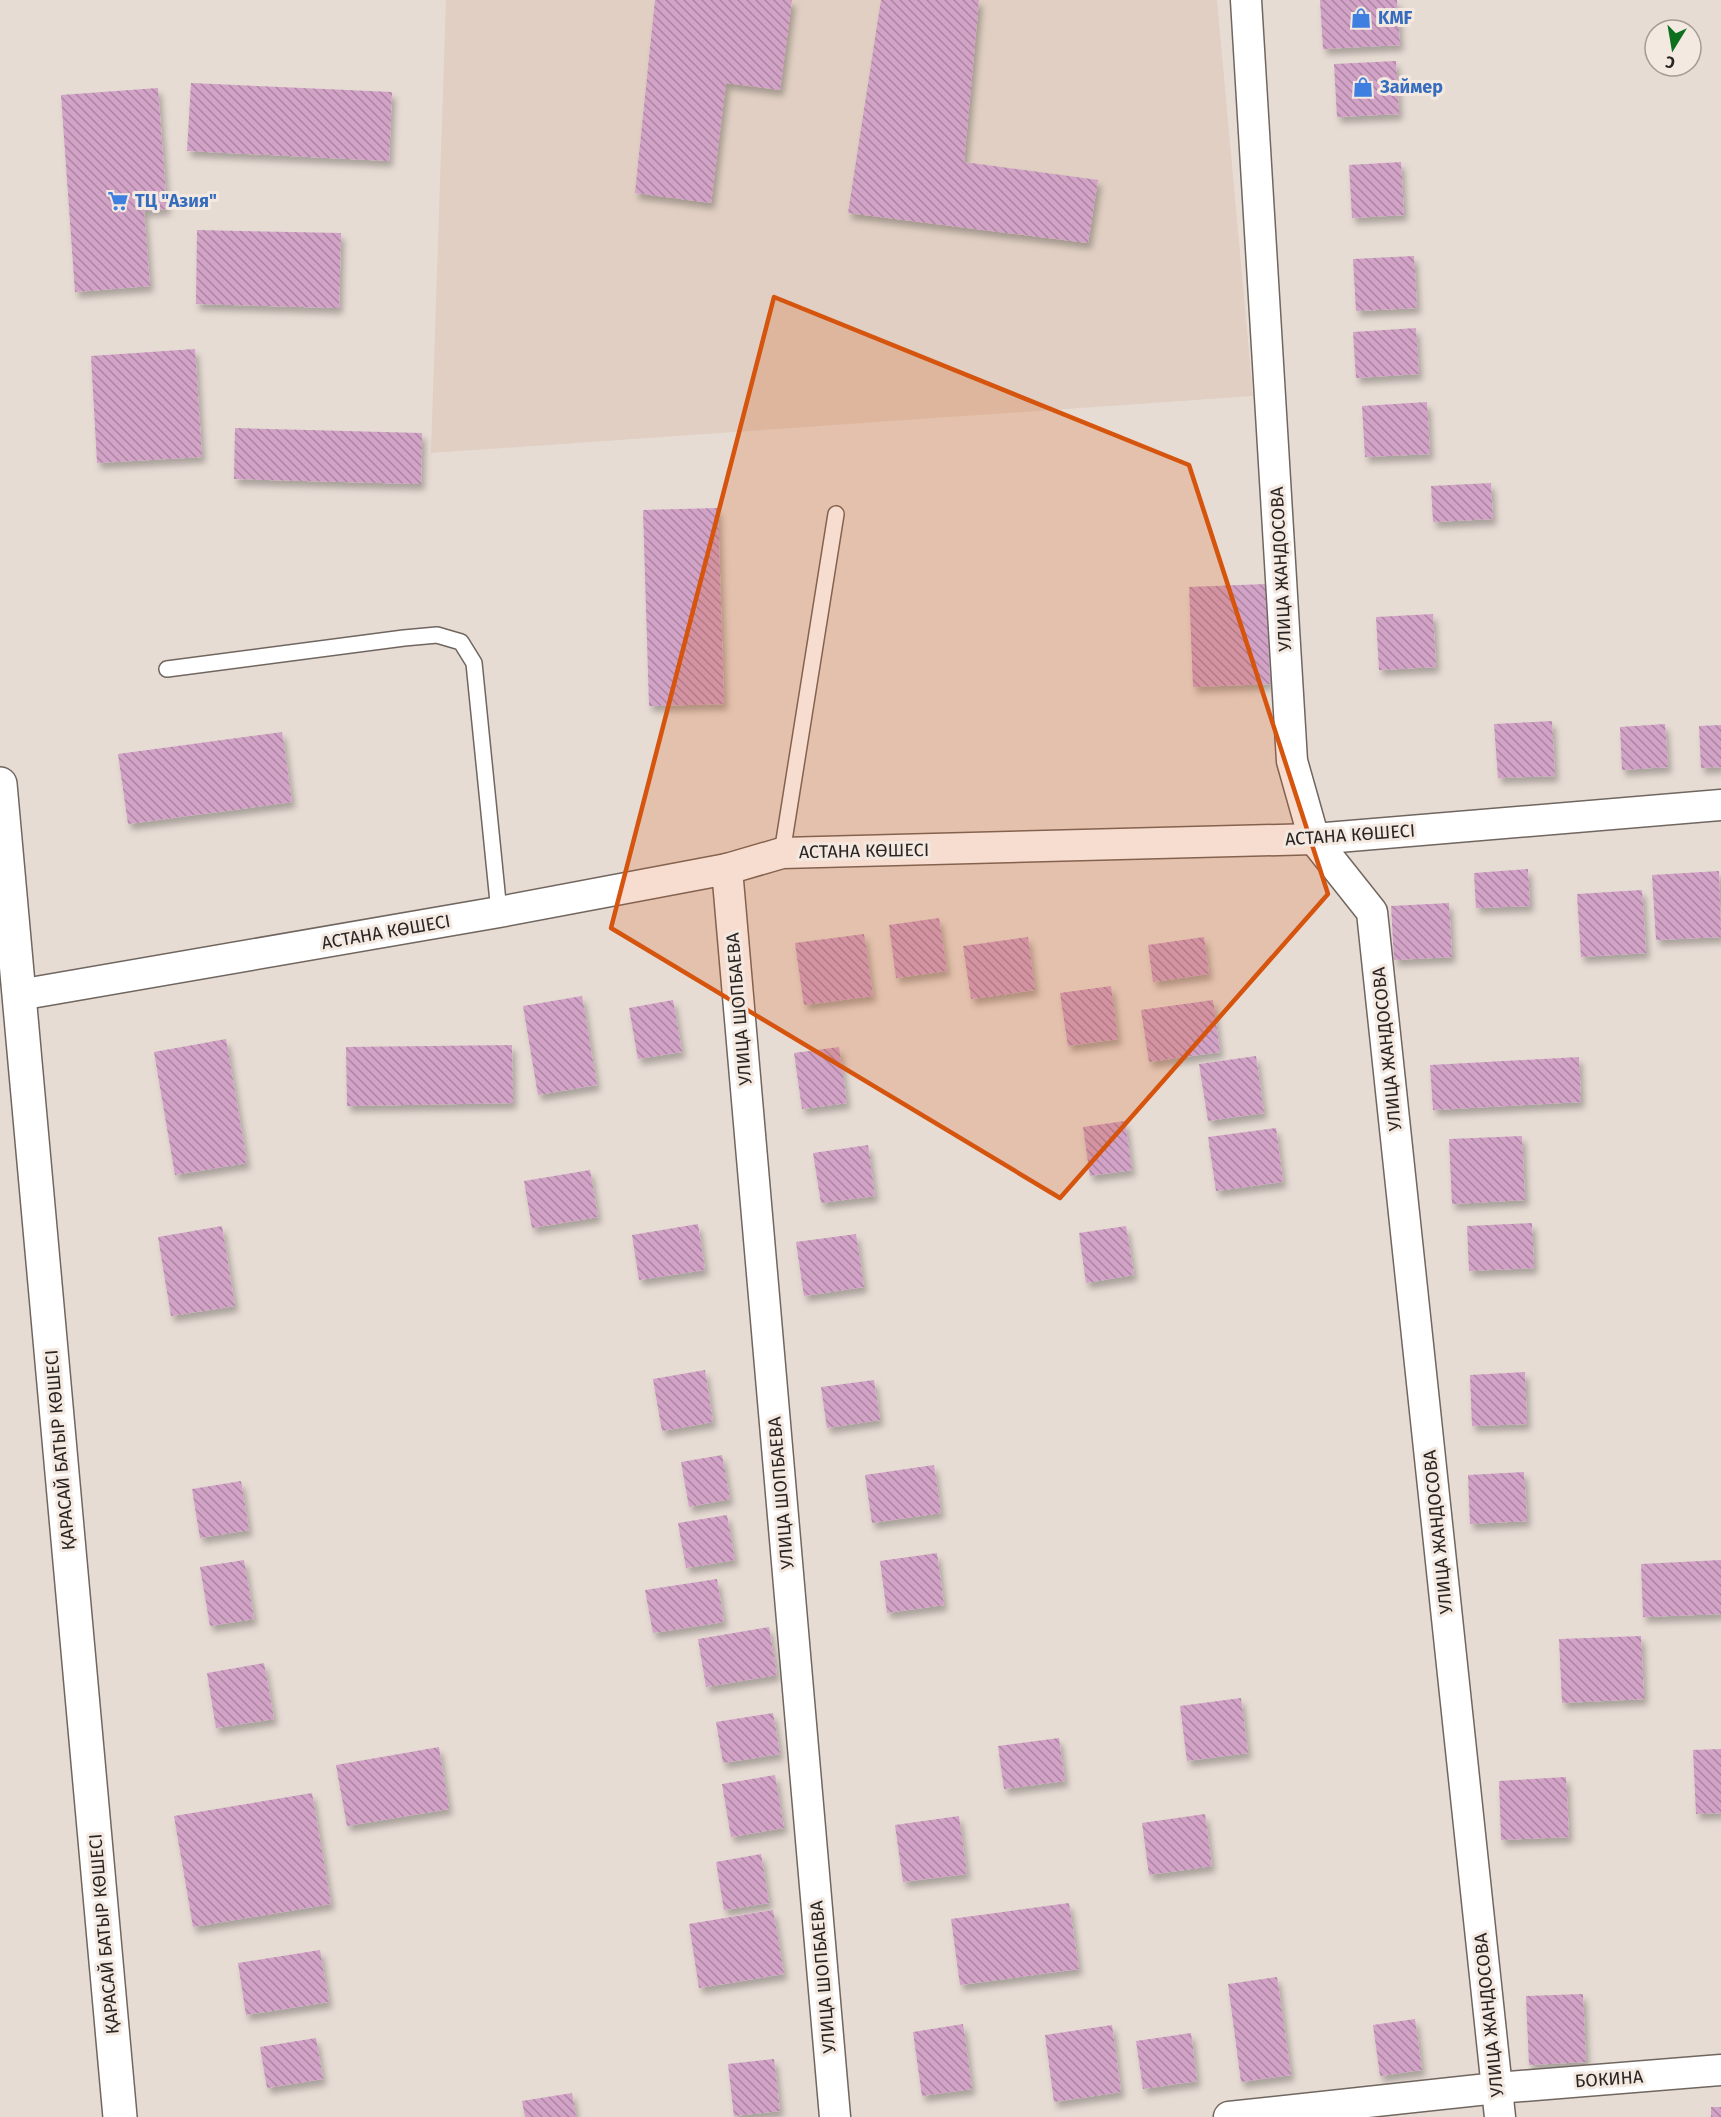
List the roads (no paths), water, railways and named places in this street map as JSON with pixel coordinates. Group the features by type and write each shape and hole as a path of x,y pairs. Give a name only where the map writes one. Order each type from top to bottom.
{"main road":[{"name":"ҚАРАСАЙ БАТЫР КӨШЕСІ","path":"0,784 2,834 19,995 120,2117"}],"street":[{"name":"УЛИЦА ЖАНДОСОВА","path":"1246,0 1292,761 1314,839 1372,912 1500,2117"},
{"name":"АСТАНА КӨШЕСІ","path":"19,995 499,912 727,869 782,853 1314,839 1721,805"},
{"name":"УЛИЦА ШОПБАЕВА","path":"727,869 835,2117"},
{"name":"БОКИНА","path":"1229,2117 1497,2088 1721,2070"}],"lane":[{"path":"782,853 836,514"},
{"path":"167,669 436,635 461,642 474,663 499,912"}],"place":[{"name":"KMF","path":"1361,18"},
{"name":"Займер","path":"1363,87"},
{"name":"ТЦ \"Азия\"","path":"118,201"}]}
